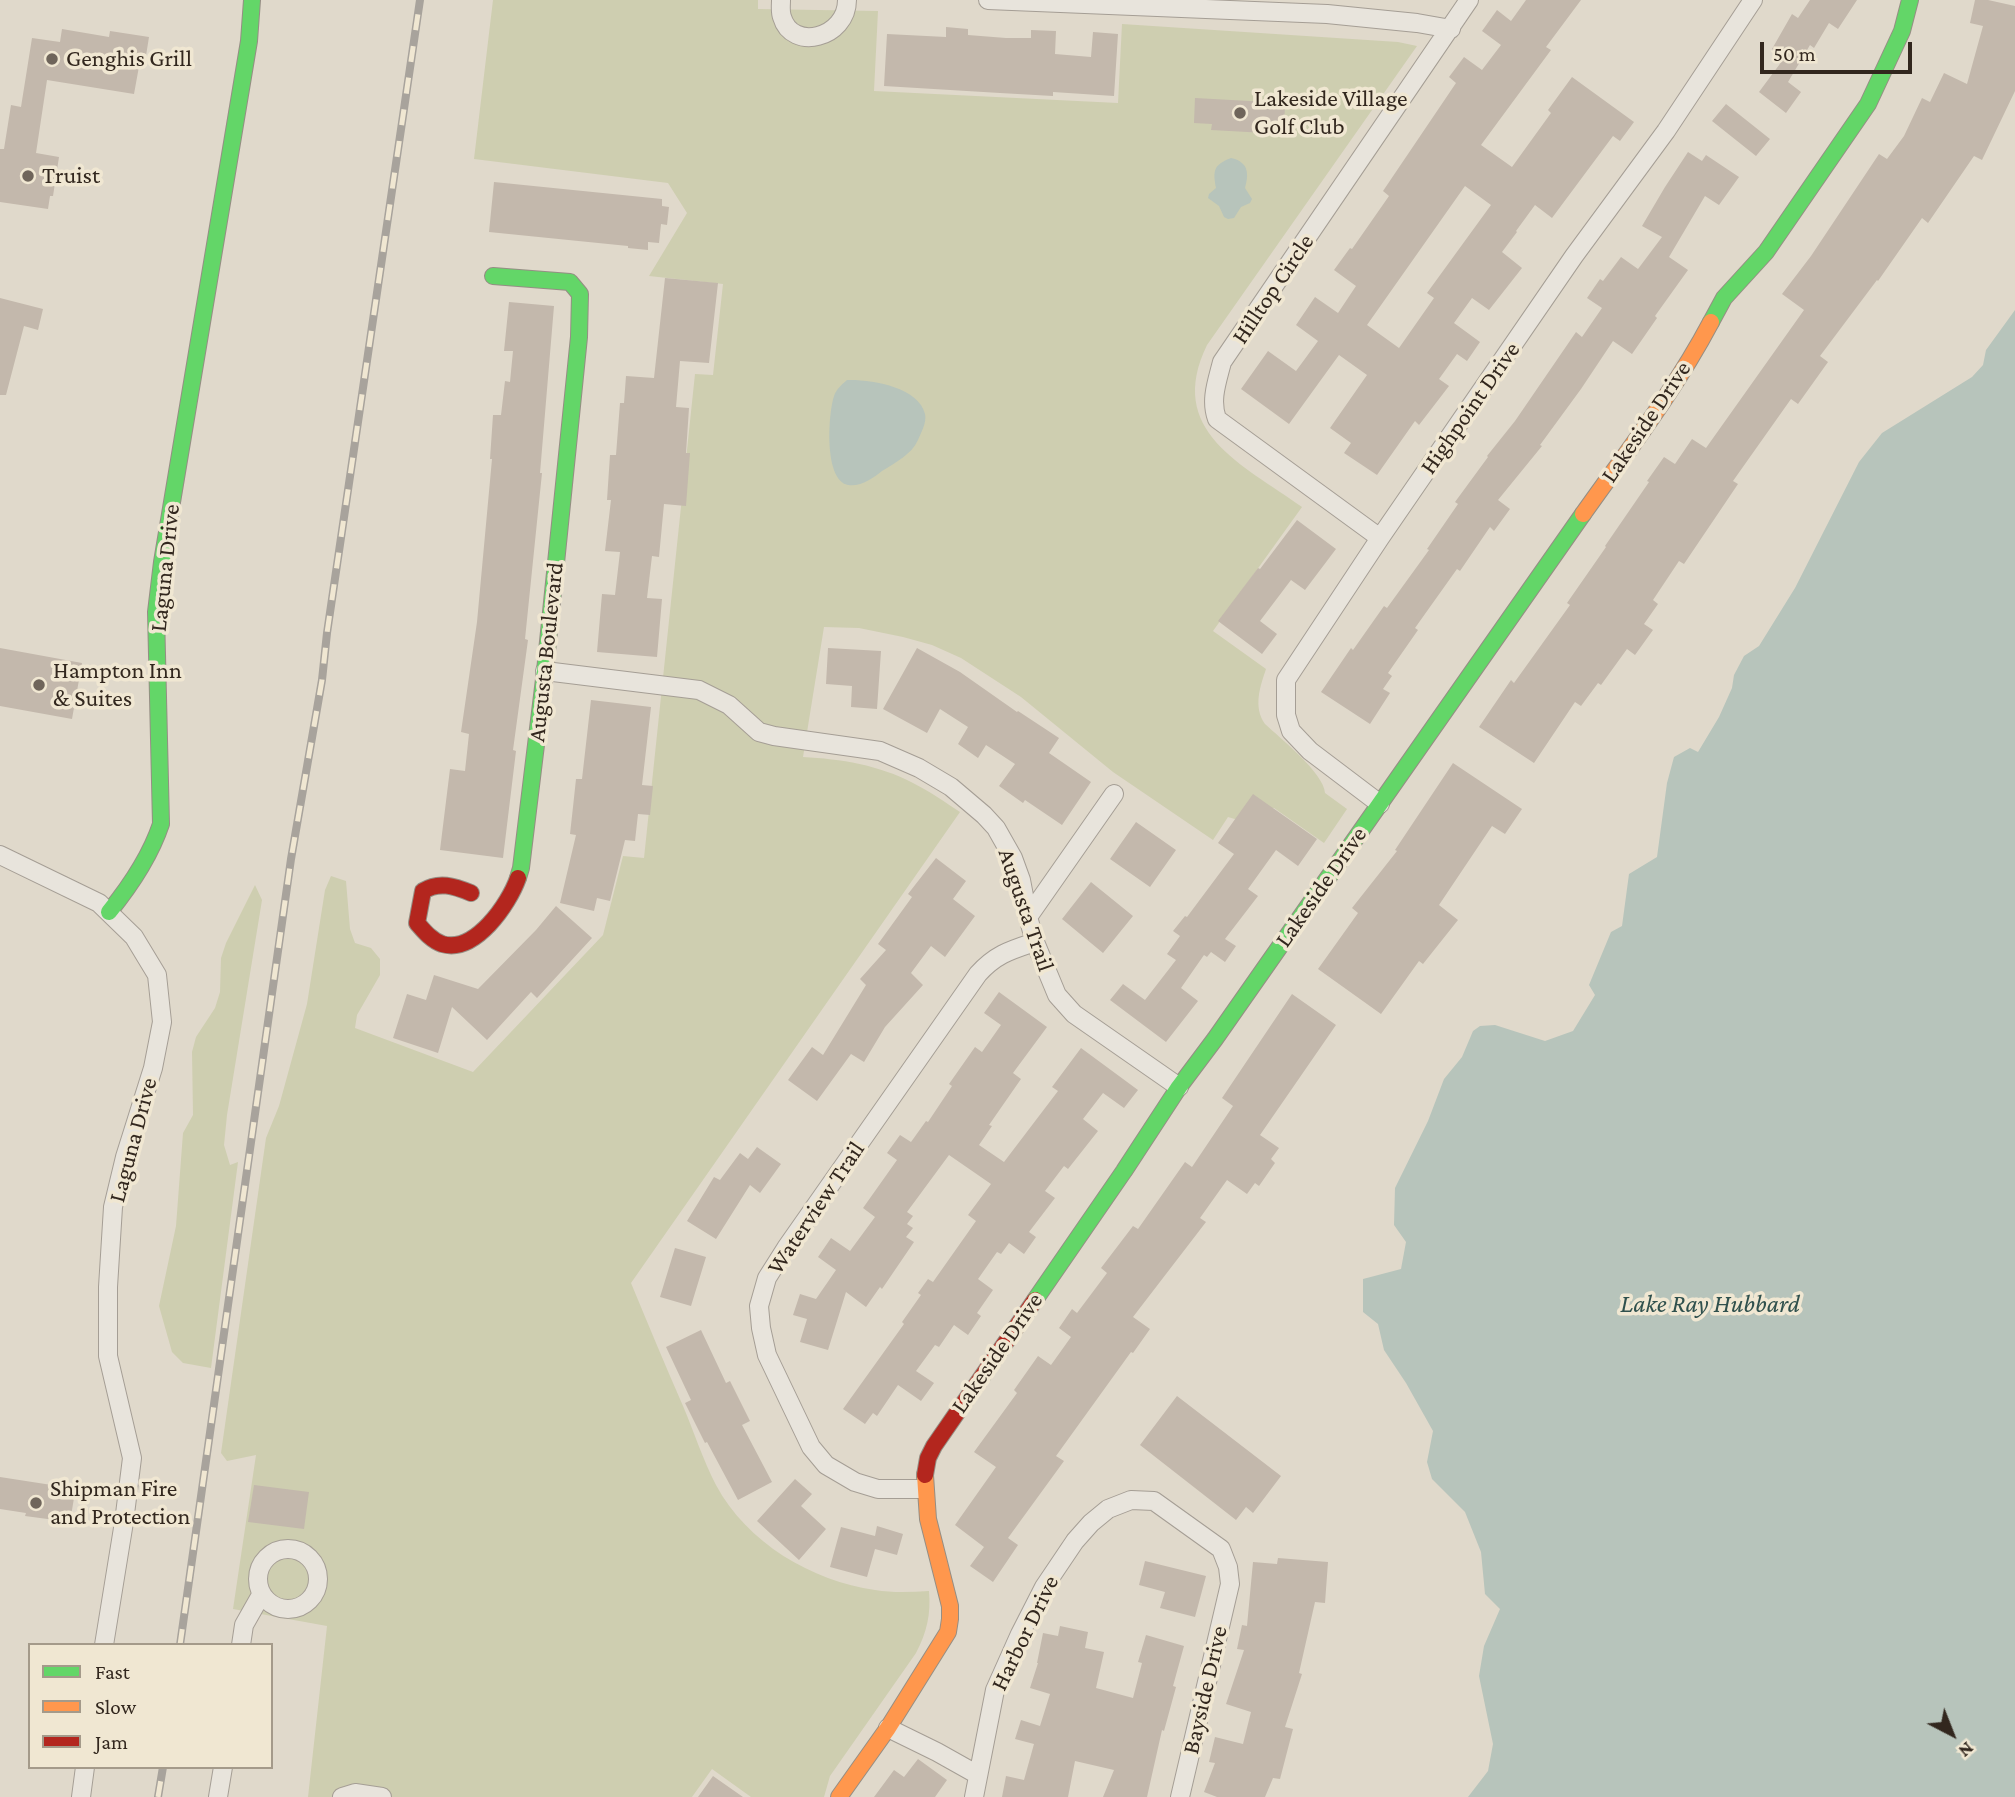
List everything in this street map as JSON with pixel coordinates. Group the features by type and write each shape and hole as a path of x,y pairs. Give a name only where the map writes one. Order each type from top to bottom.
{"street":[{"name":"Laguna Drive","path":"104,1643 132,1458 108,1356 108,1287 113,1207 125,1157 153,1068 162,1021 157,975 134,937 109,912 144,864 156,843 161,824 156,612 162,562 249,41 252,0"},
{"path":"781,0 781,16 786,26 796,34 808,37 821,36 832,31 846,14 847,0"},
{"path":"988,0 1140,3 1327,14 1451,29"},
{"name":"Hilltop Circle","path":"1380,538 1217,419 1213,409 1214,393 1222,362 1469,0"},
{"name":"Highpoint Drive","path":"1380,804 1310,751 1292,731 1286,715 1286,680 1380,538 1574,256 1666,131 1753,0"},
{"name":"Lakeside Drive","path":"839,1797 888,1728 950,1625 951,1608 929,1521 924,1489 927,1459 1179,1087 1653,414 1700,343 1724,298 1766,252 1868,104 1902,31 1910,0"},
{"name":"Augusta Boulevard","path":"471,893 444,885 431,886 423,891 417,923 426,936 436,942 454,945 470,939 494,920 514,889 521,867 545,671 577,350 580,294 570,282 493,275"},
{"name":"Augusta Trail","path":"545,671 699,690 729,705 759,732 880,751 919,768 951,787 996,828 1013,858 1021,880 1035,942 1057,995 1074,1014 1179,1087"},
{"path":"1028,917 1115,794"},
{"path":"0,855 99,903 109,912"},
{"name":"Waterview Trail","path":"924,1489 878,1489 855,1482 826,1465 811,1447 767,1354 759,1306 767,1278 786,1248 978,974 990,961 1003,953 1035,942"},
{"name":"Bayside Drive","path":"1108,1509 1131,1500 1154,1501 1221,1549 1228,1567 1230,1584 1180,1797"},
{"name":"Harbor Drive","path":"974,1797 995,1690 1020,1634 1044,1587 1075,1541 1108,1509"},
{"path":"242,1643 244,1625 261,1595"},
{"path":"888,1728 978,1775"},
{"path":"81,1797 85,1769"},
{"path":"218,1797 223,1769"},
{"path":"342,1797 355,1793 382,1797"}],"green space":[{"path":"493,0 758,0 758,9 878,11 874,91 1118,103 1122,24 1398,42 1417,46 1207,345 1197,375 1196,401 1203,423 1216,442 1234,460 1302,507 1213,631 1266,669 1258,704 1265,724 1310,766 1323,785 1325,793 1347,809 1324,843 1274,808 1238,820 1228,817 1213,840 1113,772 1021,697 961,658 932,645 903,637 859,628 824,627 803,757 846,761 873,767 919,786 960,812 631,1283 711,1475 729,1506 745,1525 783,1556 828,1578 882,1591 929,1591 927,1623 916,1653 830,1776 824,1797 751,1797 712,1769 692,1797 308,1797 327,1626 233,1609 256,1455 227,1461 221,1453 266,1138 279,1106 307,1004 325,890 331,876 346,881 350,929 355,943 371,948 380,959 380,975 357,1015 355,1028 473,1072 603,935 623,856 644,858 695,374 713,375 723,284 649,276 687,213 668,183 474,159"},
{"path":"255,885 262,900 227,1115 224,1145 230,1165 238,1162 211,1368 183,1363 172,1352 159,1306 176,1226 183,1133 193,1115 192,1052 196,1037 215,1008 220,992 221,958 226,943"}],"water":[{"path":"1231,158 1241,162 1246,169 1245,188 1252,199 1241,207 1234,218 1228,219 1224,217 1219,206 1208,198 1216,188 1216,169"},
{"name":"Lake Ray Hubbard","path":"2015,310 2015,1797 1468,1797 1488,1771 1493,1744 1479,1676 1484,1646 1500,1609 1485,1594 1481,1552 1465,1512 1432,1479 1427,1462 1433,1431 1384,1350 1378,1324 1363,1312 1363,1279 1401,1269 1406,1242 1394,1225 1395,1188 1428,1121 1444,1079 1462,1057 1473,1031 1480,1026 1495,1025 1545,1041 1573,1031 1595,995 1589,985 1611,932 1622,926 1629,874 1657,857 1667,783 1674,757 1690,748 1698,752 1719,717 1744,656 1759,646 1795,588 1859,462 1882,433 1972,377 1983,365 1986,350"},
{"path":"847,380 880,383 904,391 914,397 925,414 918,440 907,454 871,479 853,485 840,481 835,472 831,460 829,431 834,396"}],"building":[{"path":"1526,0 1581,0 1546,47 1551,50 1481,145 1512,167 1551,113 1548,110 1572,77 1634,122 1620,141 1613,136 1552,218 1535,205 1516,231 1502,252 1522,268 1489,310 1472,298 1454,323 1480,342 1467,361 1457,354 1439,379 1449,386 1419,425 1415,421 1377,475 1344,453 1351,443 1330,428 1367,375 1339,355 1289,424 1241,389 1268,351 1296,371 1318,341 1296,325 1315,297 1338,313 1356,286 1334,270 1389,196 1383,191 1456,83 1449,77 1464,57 1482,70 1501,45 1482,31 1497,10 1511,21","holes":["1465,186 1491,205 1427,293 1434,298 1399,348 1367,325"]},
{"path":"1810,0 1857,0 1838,29 1829,23 1814,48 1810,45 1788,82 1801,92 1786,113 1759,92 1785,57 1772,49 1792,14 1798,18"},
{"path":"1975,0 2015,6 2015,91 1982,160 1974,156 1928,223 1922,218 1820,356 1828,362 1798,404 1791,399 1733,481 1738,484 1684,564 1679,561 1653,600 1658,604 1644,624 1653,630 1635,655 1627,649 1601,685 1598,683 1581,706 1575,702 1534,763 1479,727 1511,680 1514,683 1570,605 1567,603 1664,457 1675,464 1692,439 1706,448 1804,310 1782,294 1811,256 1879,154 1887,159 1904,136 1922,98 1930,102 1944,73 1967,84 1983,26 1970,23"},
{"path":"946,27 968,29 968,35 1006,38 1031,38 1031,30 1056,31 1055,54 1091,57 1093,32 1118,34 1114,96 1053,92 1053,96 884,86 887,34 946,37"},
{"path":"62,29 109,37 110,31 149,37 145,62 140,61 134,94 47,80 36,153 59,157 53,196 50,196 48,209 0,202 0,149 4,149 11,105 21,107 32,38 60,42"},
{"name":"Lakeside Village Golf Club","path":"1195,98 1285,103 1284,134 1211,130 1212,124 1194,123"},
{"path":"1726,104 1770,139 1756,156 1712,121"},
{"path":"1688,152 1702,161 1706,155 1739,177 1719,205 1705,196 1669,257 1688,270 1632,354 1613,341 1540,445 1542,446 1498,500 1510,509 1494,531 1490,527 1460,571 1457,569 1415,628 1418,630 1388,673 1392,676 1383,689 1390,693 1370,724 1321,692 1351,648 1353,650 1384,606 1387,608 1429,550 1427,549 1458,504 1455,502 1576,332 1582,337 1602,308 1587,298 1600,279 1603,281 1621,257 1638,269 1662,237 1642,226"},
{"path":"494,182 662,199 662,206 669,207 667,225 661,224 659,243 648,242 648,250 489,232"},
{"path":"665,278 718,283 709,363 680,361 676,407 689,408 686,453 690,453 686,506 664,504 659,557 652,556 647,598 662,599 657,657 597,652 602,594 615,595 620,552 605,551 611,500 607,500 610,455 616,455 620,403 624,403 626,376 654,378"},
{"path":"0,298 43,309 38,330 24,326 6,395 0,395"},
{"path":"509,302 554,306 542,473 525,639 528,640 513,750 516,751 503,858 440,850 450,769 465,771 469,734 461,732 477,622 492,459 493,415 501,415 505,381 510,382 513,351 504,351"},
{"path":"1297,520 1336,549 1305,590 1291,580 1260,621 1277,634 1262,654 1218,621"},
{"name":"Hampton Inn & Suites","path":"0,648 82,663 72,719 0,706"},
{"path":"828,648 881,651 877,709 851,707 852,686 826,684"},
{"path":"917,648 960,672 1059,738 1049,753 1091,782 1062,825 999,786 1015,764 986,745 978,758 958,744 968,727 940,709 927,733 883,709"},
{"path":"591,700 651,707 642,785 653,786 650,815 638,814 635,841 625,840 610,901 597,898 594,911 560,903 576,835 570,834 576,779 582,779"},
{"path":"1453,763 1522,809 1505,834 1492,826 1439,905 1458,920 1423,964 1419,961 1381,1014 1318,969 1358,913 1352,908 1397,851 1395,850"},
{"path":"1253,794 1317,839 1298,866 1276,850 1248,889 1258,896 1225,939 1236,946 1225,962 1211,952 1207,957 1204,955 1181,988 1198,1001 1166,1042 1110,1000 1123,984 1145,1000 1176,960 1167,954 1180,936 1173,931 1185,916 1187,917 1234,854 1218,843"},
{"path":"1136,822 1176,850 1150,887 1110,859"},
{"path":"936,858 966,881 953,899 975,916 945,957 931,946 911,973 923,985 885,1027 864,1062 851,1054 817,1101 788,1080 812,1047 823,1055 866,985 860,979 886,950 878,944 912,897 908,894"},
{"path":"1091,882 1133,916 1103,953 1062,919"},
{"path":"556,906 592,938 537,998 531,992 487,1040 452,1007 438,1053 393,1038 407,994 426,1000 434,975 478,989"},
{"path":"999,992 1047,1027 1013,1073 1021,1079 989,1125 992,1126 979,1145 1004,1162 1058,1091 1052,1087 1081,1048 1138,1090 1124,1108 1103,1093 1083,1119 1098,1131 1068,1169 1064,1166 1045,1191 1055,1198 1029,1232 1036,1237 1024,1254 1009,1243 1001,1254 997,1252 978,1279 993,1290 977,1313 981,1316 968,1335 954,1325 939,1347 935,1345 916,1371 934,1383 921,1401 898,1385 877,1416 873,1413 865,1424 843,1409 904,1324 902,1322 921,1295 918,1293 928,1279 933,1282 976,1221 968,1215 991,1184 949,1155 907,1212 913,1216 907,1224 913,1228 906,1237 914,1242 882,1289 880,1287 866,1307 846,1292 828,1350 800,1342 807,1319 793,1315 800,1294 816,1299 836,1270 818,1257 831,1238 850,1251 875,1217 863,1208 897,1160 887,1153 900,1135 911,1142 926,1121 928,1122 952,1086 949,1084 975,1047 982,1052 1001,1025 984,1013"},
{"path":"1292,994 1336,1025 1260,1135 1279,1148 1271,1159 1275,1163 1259,1186 1255,1183 1247,1194 1227,1180 1200,1218 1206,1222 1133,1317 1150,1329 1056,1456 1064,1461 1008,1538 1018,1545 993,1582 970,1566 984,1547 955,1525 996,1467 974,1452 1017,1393 1014,1390 1038,1356 1051,1365 1071,1337 1059,1328 1072,1309 1077,1313 1107,1273 1101,1268 1133,1226 1138,1229 1185,1162 1192,1167 1233,1106 1222,1098"},
{"path":"757,1147 781,1164 760,1193 750,1185 716,1239 687,1221 714,1177 720,1180 740,1153 748,1159"},
{"path":"675,1248 706,1257 691,1306 660,1297"},
{"path":"701,1330 726,1383 730,1381 750,1421 742,1425 772,1482 738,1500 685,1403 691,1400 666,1347"},
{"path":"1177,1396 1281,1476 1253,1513 1246,1507 1236,1520 1140,1445"},
{"name":"Shipman Fire and Protection","path":"0,1477 58,1486 57,1495 74,1498 70,1522 25,1516 26,1513 0,1509"},
{"path":"795,1479 812,1494 801,1506 826,1529 799,1560 757,1521"},
{"path":"254,1485 309,1492 304,1529 248,1522"},
{"path":"877,1526 903,1534 897,1555 875,1549 867,1577 830,1567 841,1527 875,1536"},
{"path":"1278,1558 1328,1562 1325,1603 1315,1602 1299,1673 1302,1674 1285,1727 1293,1729 1280,1779 1273,1778 1265,1797 1217,1797 1204,1792 1215,1763 1209,1762 1215,1737 1243,1744 1251,1712 1226,1704 1244,1650 1237,1649 1242,1625 1247,1626 1253,1562 1277,1564"},
{"path":"1145,1561 1206,1576 1195,1617 1160,1608 1165,1592 1139,1585"},
{"path":"1060,1626 1088,1632 1085,1648 1104,1652 1096,1688 1133,1698 1142,1663 1138,1662 1146,1635 1184,1646 1147,1797 1103,1797 1114,1770 1075,1761 1068,1797 1002,1797 1006,1776 1024,1780 1034,1744 1015,1739 1021,1720 1040,1726 1050,1694 1030,1688 1043,1633 1058,1636"},
{"path":"918,1759 947,1780 935,1797 874,1797 894,1770 904,1777"},
{"path":"713,1776 743,1797 698,1797"}],"railway":[{"path":"180,1643 291,859 322,680 420,0"},
{"path":"158,1797 163,1769"}],"traffic: fast":[{"path":"109,912 139,870 161,824 156,612 162,562 249,41 252,0"},
{"path":"1711,322 1724,298 1766,252 1868,104 1902,31 1910,0"},
{"path":"493,276 570,282 580,294 579,337 545,671 518,878"},
{"path":"1035,1300 1179,1087 1583,514"}],"traffic: slow":[{"path":"1583,514 1666,396 1711,322"},
{"path":"839,1797 888,1728 948,1632 950,1606 928,1519 925,1475"}],"traffic: jam":[{"path":"471,893 447,886 435,886 423,891 417,923 431,938 442,944 467,942 499,913 518,878"},
{"path":"925,1475 928,1458 934,1446 1035,1300"}],"place":[{"name":"Genghis Grill","path":"52,59"},
{"name":"Lakeside Village Golf Club","path":"1240,113"},
{"name":"Truist","path":"28,176"},
{"name":"Hampton Inn & Suites","path":"39,685"},
{"name":"Shipman Fire and Protection","path":"36,1503"}]}
